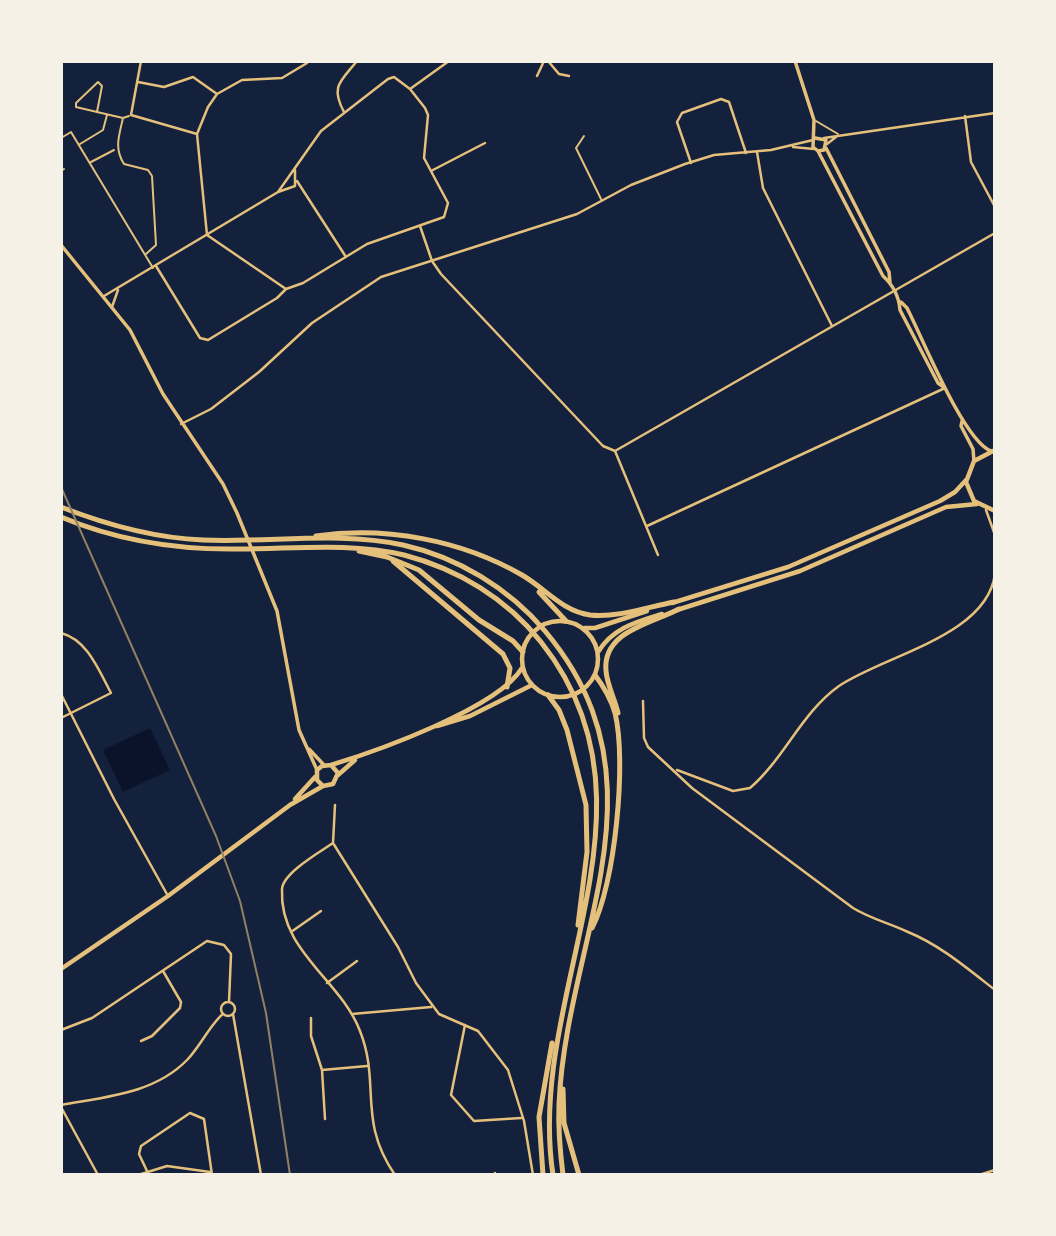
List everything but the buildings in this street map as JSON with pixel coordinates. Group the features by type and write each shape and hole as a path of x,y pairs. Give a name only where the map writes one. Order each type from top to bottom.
{"highway":[{"path":"61,507 102,523 178,538 378,541 429,552 470,571 516,602 560,650 593,712 604,753 609,808 607,840 571,1016 562,1076 558,1133 563,1175"},
{"path":"63,518 109,534 171,546 237,549 346,547 386,551 425,561 474,584 512,611 535,634 562,671 583,714 594,753 599,803 596,852 555,1045 550,1130 553,1175"},
{"path":"293,539 354,533 403,535 437,542 523,575 562,605 580,613 601,616 674,602"},
{"path":"346,547 387,557 419,570 479,620 513,641 523,652"},
{"path":"387,557 498,649 510,668 507,687"},
{"path":"493,562 538,590 566,621"},
{"path":"589,934 597,919 612,853 620,718 606,674 611,649 622,635 679,609"},
{"path":"596,675 609,696 618,733"},
{"path":"548,695 559,710 567,730 588,816 578,940"},
{"path":"543,1175 540,1102 559,1009 569,982"},
{"path":"562,1076 564,1123 579,1175"}],"main road":[{"path":"584,628 594,640 598,652 596,675 587,686 575,694 548,695 532,685 523,667 523,652 528,639 539,627 566,621 584,628 595,628 805,561 956,492 967,479 974,461 993,451"},
{"path":"967,479 969,494 977,504 995,512"},
{"path":"598,652 620,629 800,571 946,507 977,504"},
{"path":"290,805 316,774 328,765 358,757 426,729 507,687 523,667"},
{"path":"426,729 470,716 532,685"},
{"path":"61,969 167,896 290,805 323,786 333,785 338,775 358,757"},
{"path":"328,765 338,775"},
{"path":"316,774 323,786"}],"street":[{"path":"344,112 337,98 337,88 357,61"},
{"path":"410,89 449,61"},
{"path":"537,76 546,61 559,74 569,76"},
{"path":"796,61 815,123 818,138 816,150 883,276 890,282"},
{"path":"140,63 131,116 197,134"},
{"path":"207,235 197,134 208,107 218,94 242,80 282,78 307,63"},
{"path":"136,81 163,88 193,77 218,94"},
{"path":"155,267 200,338 208,340 276,299 286,289 296,287 368,244 444,217 448,212 448,204 422,150 428,115 401,80 388,79 317,136 278,192"},
{"path":"691,163 677,122 678,117 682,113 721,100 729,102 747,152"},
{"path":"181,424 211,410 259,372 312,323 359,289 381,277 577,214 602,200 714,155 757,152 790,147 818,138 995,113"},
{"path":"965,116 971,162 995,207"},
{"path":"790,147 816,150 827,146 839,135"},
{"path":"818,138 827,146 889,272 900,310 934,376 945,388 962,421 980,445 993,451"},
{"path":"431,171 485,143"},
{"path":"757,152 762,188 832,327"},
{"path":"104,296 278,192 292,187 296,179 295,170"},
{"path":"290,177 296,179 306,191 346,257"},
{"path":"287,182 292,187 306,191"},
{"path":"420,226 432,261 455,290 603,446 615,451 658,555"},
{"path":"615,451 995,233"},
{"path":"207,235 280,282 286,289"},
{"path":"61,245 104,296 140,346 181,424 223,484 272,595 286,643 299,730 316,774"},
{"path":"112,307 118,290"},
{"path":"647,526 945,388"},
{"path":"962,421 961,426 974,454 974,461"},
{"path":"986,510 995,535"},
{"path":"674,769 692,779 733,791 750,788 825,699 855,677 967,621 987,600 995,573"},
{"path":"61,633 72,637 83,646 111,693 61,718"},
{"path":"61,694 167,896"},
{"path":"643,701 644,738 648,747 692,788 853,908 870,918 910,932 944,951 995,990"},
{"path":"307,747 328,765"},
{"path":"335,804 333,844 398,947 431,1007 439,1014 478,1031 503,1062 523,1117 533,1175"},
{"path":"333,844 283,883 291,932 295,944 352,1014 363,1042 373,1131 377,1145 396,1175"},
{"path":"291,932 321,911"},
{"path":"61,1030 92,1018 206,941 224,945 231,954 229,1002"},
{"path":"327,984 357,961"},
{"path":"141,1041 152,1036 180,1007 181,1002 163,971"},
{"path":"223,1014 221,1006 229,1002"},
{"path":"229,1002 234,1006 233,1014 261,1175"},
{"path":"352,1014 431,1007"},
{"path":"223,1014 233,1014"},
{"path":"98,1175 61,1106 120,1094 160,1080 184,1063 223,1014"},
{"path":"311,1018 311,1036 322,1070 326,1119"},
{"path":"465,1024 451,1095 474,1121 523,1117"},
{"path":"322,1070 367,1066"},
{"path":"138,1175 147,1171 186,1166 212,1173 204,1119 190,1113 141,1146 139,1154 147,1171"},
{"path":"979,1175 995,1170"}],"lane":[{"path":"97,112 102,86 98,82 76,103 76,107 107,115 123,118 131,116"},
{"path":"79,144 103,130 107,115"},
{"path":"123,118 116,150 124,164 148,170 152,176 156,245 145,255"},
{"path":"815,123 839,135"},
{"path":"61,138 71,132 145,255 155,267"},
{"path":"583,136 576,148 602,200"},
{"path":"90,163 116,150"}],"water":[{"path":"150,728 170,770 123,792 103,750"}],"railway":[{"path":"61,487 216,836 240,901 266,1013 290,1175"}]}
